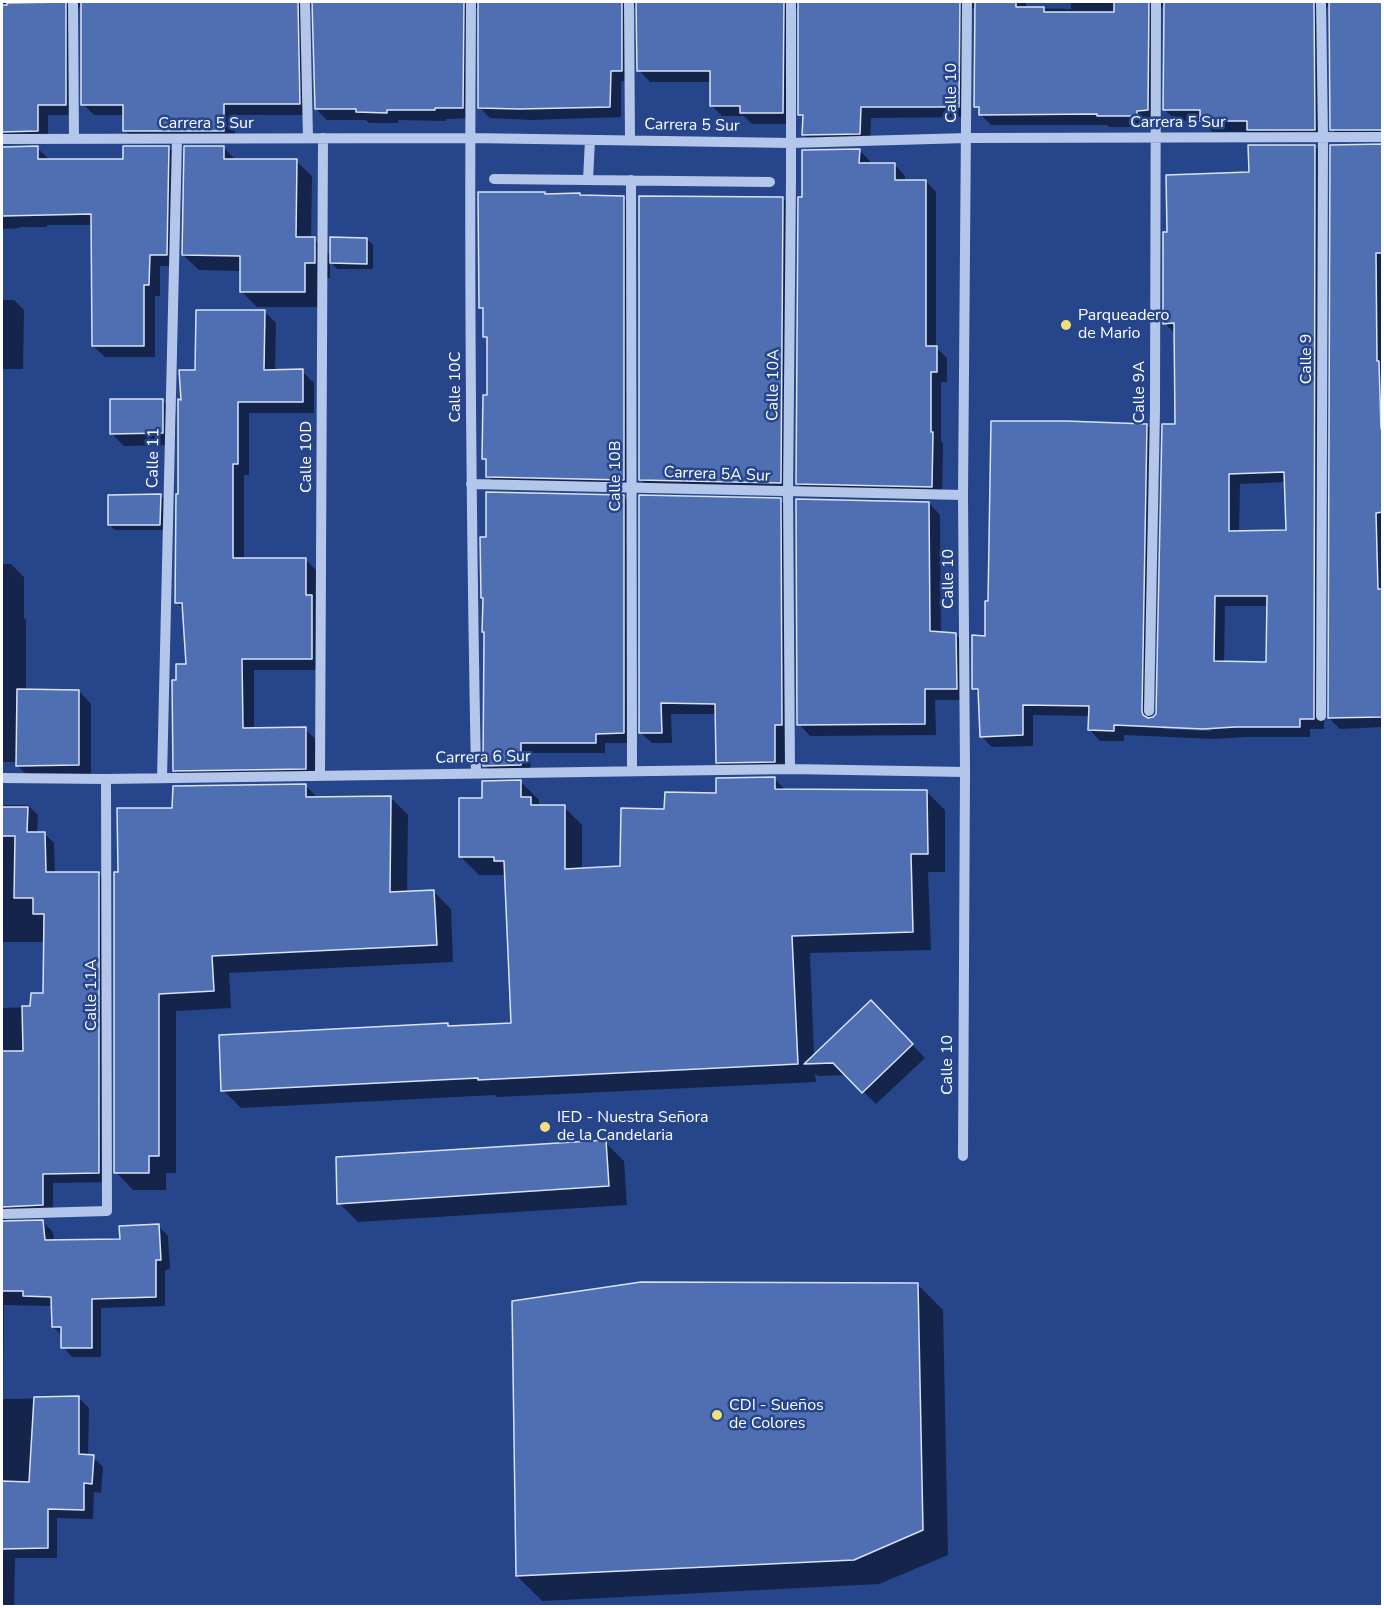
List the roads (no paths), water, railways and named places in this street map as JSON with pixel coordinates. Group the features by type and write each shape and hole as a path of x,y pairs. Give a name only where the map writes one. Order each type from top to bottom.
{"street":[{"path":"73,2 74,138"},
{"path":"305,2 308,138"},
{"name":"Calle 10C","path":"471,2 471,484 476,773"},
{"path":"629,2 630,140"},
{"name":"Calle 10A","path":"790,769 788,492 791,2"},
{"name":"Calle 10","path":"963,1156 965,772 963,495 967,2"},
{"name":"Calle 9A","path":"1149,711 1155,410 1156,2"},
{"name":"Calle 9","path":"1321,2 1323,137 1321,716"},
{"name":"Carrera 5 Sur","path":"2,139 470,138 791,143 967,138 1383,136"},
{"name":"Calle 10D","path":"320,776 323,138"},
{"name":"Calle 11","path":"162,778 177,139"},
{"path":"588,180 590,140"},
{"path":"494,179 770,183"},
{"name":"Calle 10B","path":"631,180 632,771"},
{"name":"Carrera 5A Sur","path":"471,484 963,495"},
{"name":"Carrera 6 Sur","path":"2,778 106,779 790,769 965,772"},
{"name":"Calle 11A","path":"2,1214 107,1211 106,779"}],"place":[{"name":"Parqueadero de Mario","path":"1066,325"},
{"name":"IED - Nuestra Señora de la Candelaria","path":"545,1127"},
{"name":"CDI - Sueños de Colores","path":"717,1415"}]}
